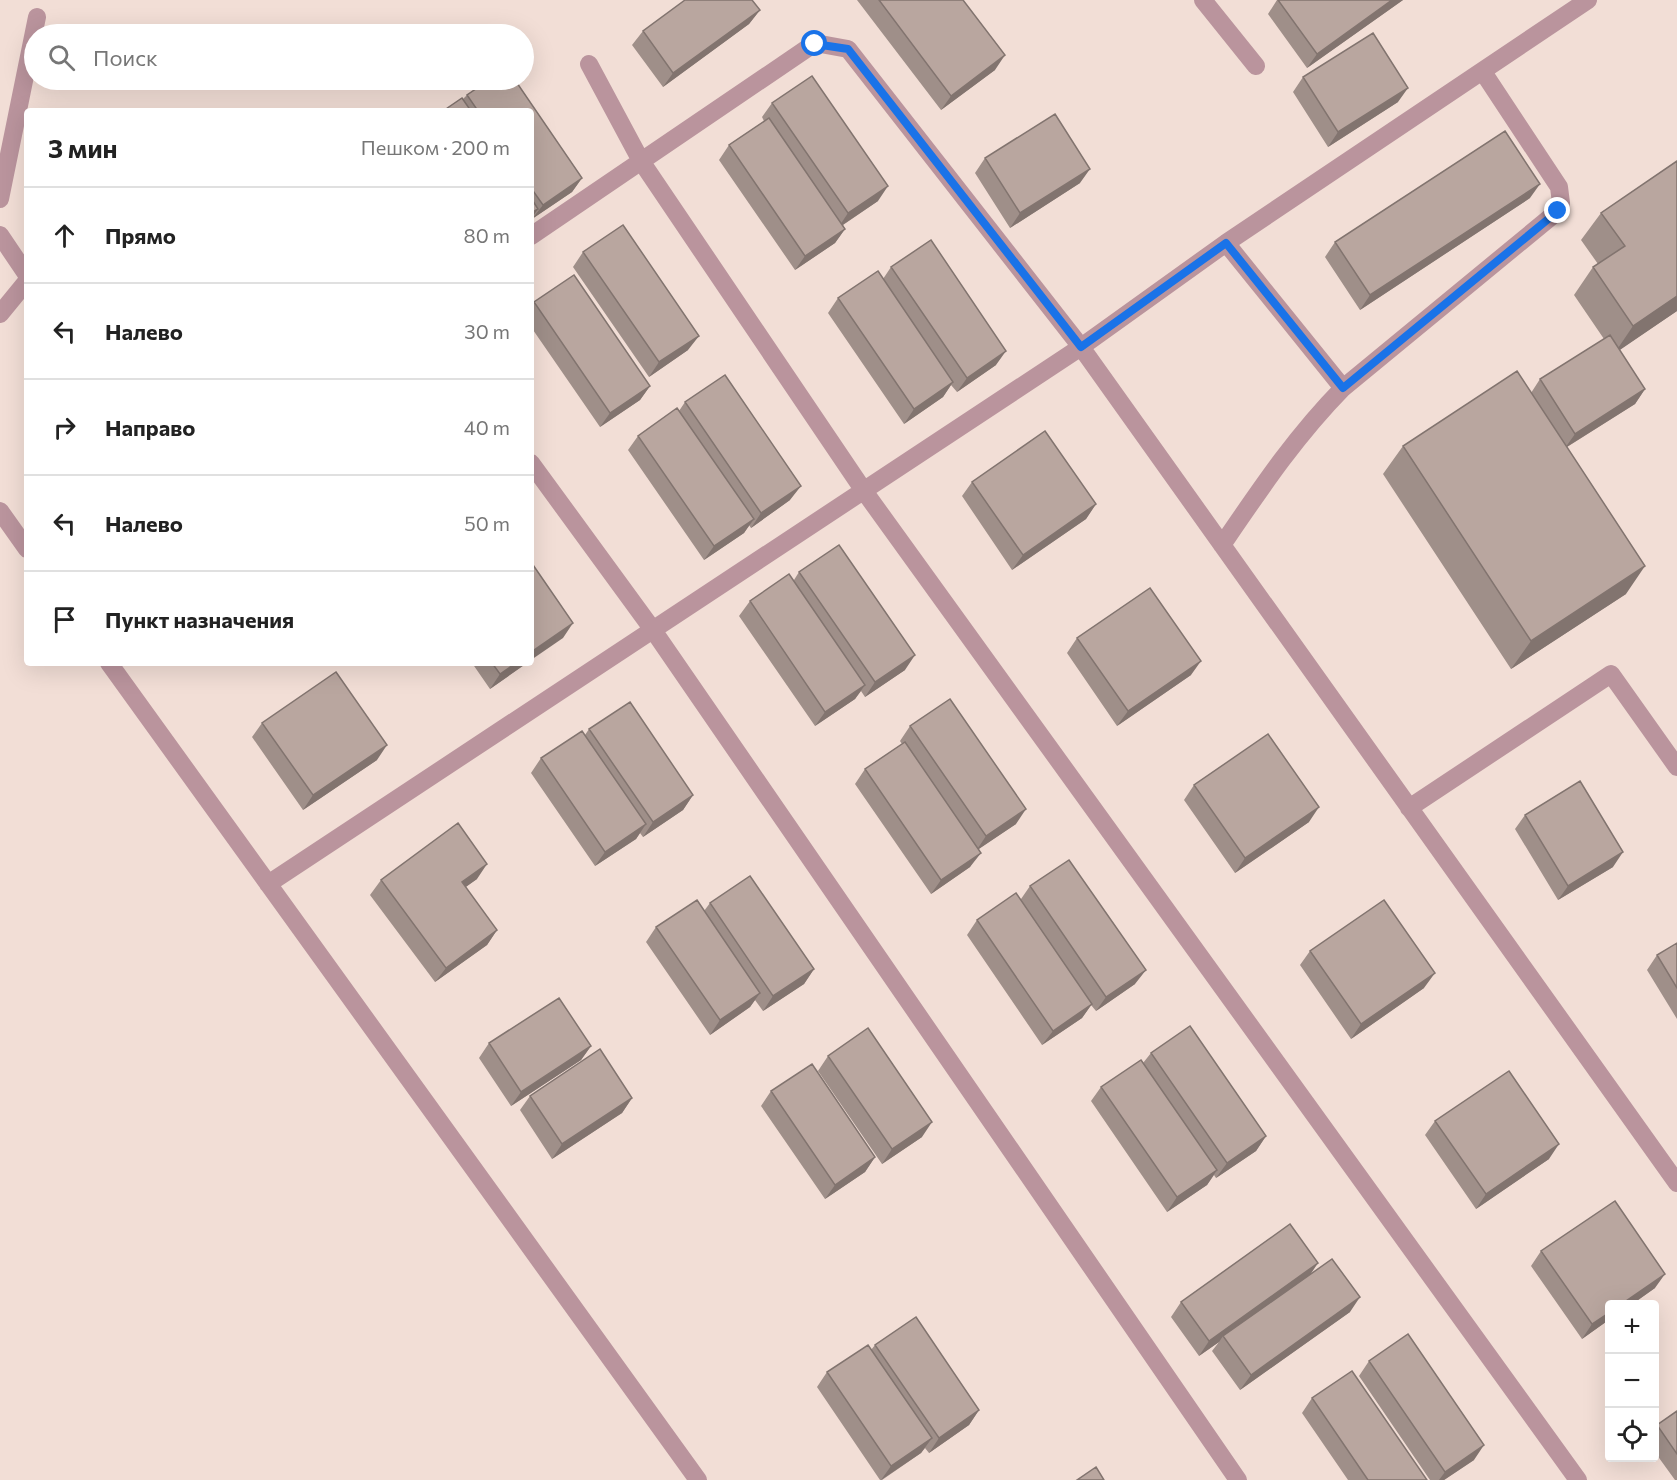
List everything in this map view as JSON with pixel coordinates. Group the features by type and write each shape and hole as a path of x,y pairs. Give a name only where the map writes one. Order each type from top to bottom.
{"street":[{"path":"1203,0 1256,66"},
{"path":"268,884 1081,347 1226,243 1483,72 1567,6 1588,0"},
{"path":"36,24 37,17"},
{"path":"534,234 815,44 848,49 1081,347 1677,1183"},
{"path":"589,64 641,162 864,491 1578,1480"},
{"path":"1222,545 1281,458 1313,419 1343,388 1558,211 1561,195 1559,187 1483,72"},
{"path":"0,199 24,81"},
{"path":"0,235 24,271"},
{"path":"1226,243 1343,388"},
{"path":"0,314 24,285"},
{"path":"534,467 653,630 1238,1480"},
{"path":"0,511 24,545"},
{"path":"111,666 698,1480"},
{"path":"1409,808 1611,674 1677,767"}],"building":[{"path":"685,0 752,0 760,10 673,73 643,31"},
{"path":"879,0 963,0 1005,55 951,96"},
{"path":"1278,0 1392,0 1317,54"},
{"path":"1373,33 1408,88 1338,132 1303,77"},
{"path":"812,76 888,186 848,213 772,103"},
{"path":"474,90 522,90 582,178 543,205 534,192 534,108 476,108 467,95"},
{"path":"462,98 469,108 447,108"},
{"path":"1055,114 1090,169 1020,213 985,158"},
{"path":"769,118 845,229 805,256 729,145"},
{"path":"1505,131 1540,184 1370,295 1335,242"},
{"path":"1677,161 1677,296 1633,326 1593,267 1625,246 1601,213"},
{"path":"623,225 699,336 659,362 583,252"},
{"path":"931,240 1006,351 967,378 891,267"},
{"path":"878,271 953,382 914,409 838,298"},
{"path":"574,275 650,386 610,413 534,302"},
{"path":"1610,335 1645,389 1575,434 1540,379"},
{"path":"1517,371 1645,566 1531,641 1403,446"},
{"path":"725,375 801,486 761,513 685,402"},
{"path":"677,408 754,519 714,546 638,436"},
{"path":"1045,431 1096,504 1023,555 972,482"},
{"path":"839,545 915,655 875,682 799,572"},
{"path":"534,566 573,623 534,650"},
{"path":"789,574 865,685 825,712 750,601"},
{"path":"1150,588 1201,661 1128,711 1077,638"},
{"path":"494,666 512,666 500,674"},
{"path":"336,672 387,745 313,795 262,723"},
{"path":"950,699 1026,809 986,836 910,726"},
{"path":"630,702 693,795 653,822 589,729"},
{"path":"582,731 646,824 605,852 541,758"},
{"path":"1268,734 1319,807 1245,858 1194,785"},
{"path":"905,742 981,853 941,880 865,769"},
{"path":"1580,781 1623,852 1568,886 1525,815"},
{"path":"458,823 487,864 462,882 497,930 446,968 381,880"},
{"path":"1069,860 1146,970 1106,997 1030,886"},
{"path":"750,876 814,969 773,996 710,903"},
{"path":"1016,893 1092,1004 1053,1031 977,920"},
{"path":"697,900 760,993 720,1020 656,927"},
{"path":"1384,900 1435,973 1361,1024 1310,951"},
{"path":"1677,943 1677,988 1657,955"},
{"path":"559,998 591,1046 521,1092 489,1043"},
{"path":"1190,1026 1266,1136 1227,1163 1151,1053"},
{"path":"868,1028 932,1122 892,1149 828,1056"},
{"path":"600,1049 632,1098 562,1144 530,1096"},
{"path":"1141,1060 1217,1170 1177,1197 1101,1087"},
{"path":"812,1064 875,1157 835,1185 771,1091"},
{"path":"1509,1071 1559,1144 1486,1194 1435,1121"},
{"path":"1615,1201 1665,1274 1627,1300 1605,1300 1605,1315 1592,1324 1541,1251"},
{"path":"1290,1224 1318,1263 1209,1341 1181,1302"},
{"path":"1332,1259 1360,1297 1251,1375 1223,1336"},
{"path":"916,1317 979,1410 939,1438 875,1345"},
{"path":"1408,1334 1484,1445 1445,1472 1369,1361"},
{"path":"868,1345 932,1438 891,1466 827,1372"},
{"path":"1352,1371 1427,1480 1368,1480 1312,1398"},
{"path":"1677,1411 1677,1454 1659,1428 1659,1424"},
{"path":"1096,1467 1104,1480 1077,1480"}],"route":[{"path":"815,44 848,49 1081,347 1226,243 1343,388 1558,211"}]}
